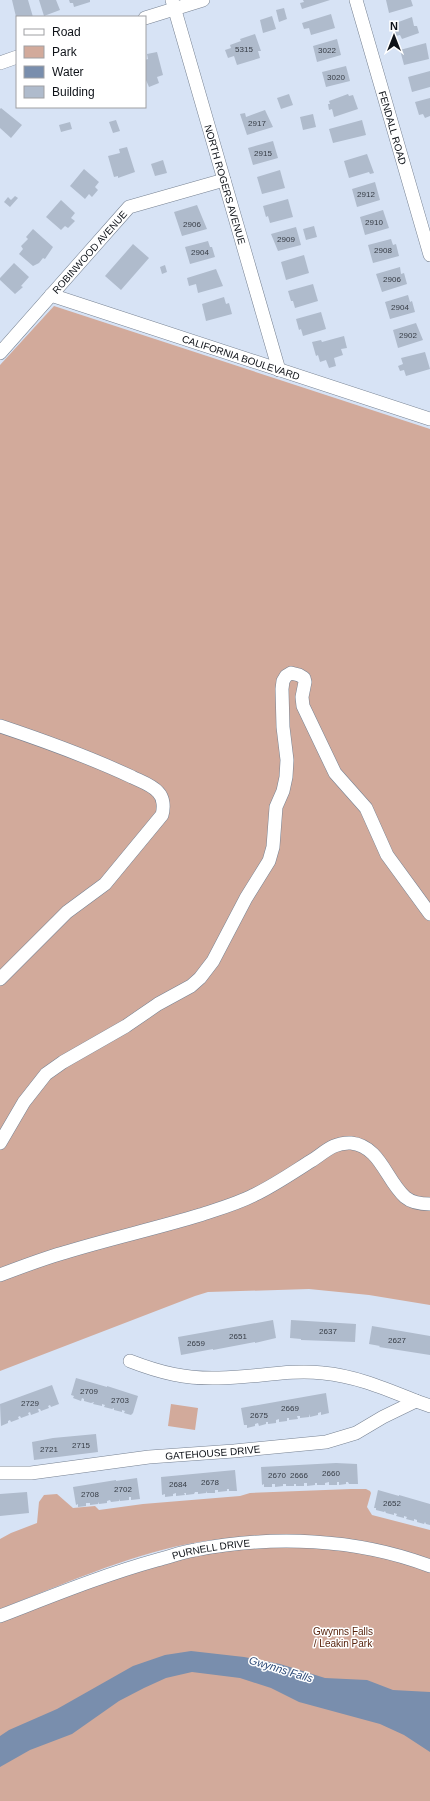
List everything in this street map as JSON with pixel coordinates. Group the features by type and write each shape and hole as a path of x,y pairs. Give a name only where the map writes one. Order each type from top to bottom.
{"street":[{"path":"146,18 173,4 203,0"},
{"name":"FENDALL ROAD","path":"356,0 430,255"},
{"name":"NORTH ROGERS AVENUE","path":"173,4 279,370"},
{"path":"0,64 16,57"},
{"name":"ROBINWOOD AVENUE","path":"0,353 129,207 224,180"},
{"name":"CALIFORNIA BOULEVARD","path":"51,295 430,419"},
{"path":"0,1144 24,1102 46,1074 63,1062 126,1026 158,1004 191,986 200,978 213,962 246,898 269,861 273,847 276,807 283,791 287,760 283,727 282,689 283,681 286,676 291,673 295,673 304,678 305,682 302,697 303,706 335,773 366,808 387,855 430,914"},
{"path":"0,726 108,766 142,782 158,791 163,801 164,808 162,815 105,884 67,912 0,979"},
{"path":"0,1275 63,1252 156,1228 239,1201 272,1185 311,1161 323,1151 341,1144 350,1143 369,1150 379,1161 397,1188 405,1197 417,1203 430,1204"},
{"path":"130,1361 154,1370 178,1376 196,1378 220,1378 291,1372 322,1372 368,1382 430,1406"},
{"name":"GATEHOUSE DRIVE","path":"0,1473 31,1473 149,1457 326,1442 356,1433 369,1427 383,1417 416,1401"},
{"name":"PURNELL DRIVE","path":"0,1616 94,1579 193,1550 231,1544 273,1541 318,1542 364,1547 408,1557 430,1566"}],"green space":[{"path":"54,306 430,429 430,1305 369,1295 309,1289 208,1292 0,1371 0,365"},
{"path":"171,1404 198,1408 195,1430 168,1426"},
{"path":"366,1489 370,1491 371,1493 367,1507 372,1515 430,1530 430,1559 409,1552 369,1543 330,1538 247,1537 218,1540 188,1544 140,1556 93,1572 0,1609 0,1539 37,1523 39,1502 44,1495 57,1494 73,1508 95,1506 99,1510 143,1504 240,1496 250,1493"},
{"name":"Gwynns Falls / Leakin Park","path":"297,1546 372,1554 430,1571 430,1801 0,1801 0,1621 115,1577 181,1557 241,1547"}],"water":[{"name":"Gwynns Falls","path":"191,1651 244,1657 280,1664 325,1678 367,1680 393,1690 430,1692 430,1752 404,1735 380,1724 299,1702 271,1688 240,1678 192,1672 166,1678 144,1688 119,1701 72,1734 30,1750 0,1767 0,1736 9,1730 57,1709 133,1666 165,1655"}],"building":[{"path":"12,0 28,0 33,16 16,17"},
{"path":"39,0 56,0 60,10 44,16"},
{"path":"69,0 90,0 90,2 74,7 73,3 70,3"},
{"path":"303,0 330,0 302,9 300,3 304,2"},
{"path":"386,0 411,0 413,6 389,13"},
{"path":"284,8 287,19 279,22 276,10"},
{"path":"331,14 335,28 311,35 309,28 304,29 302,23"},
{"path":"272,16 276,29 263,33 260,20"},
{"path":"412,17 414,26 417,26 419,33 402,39 400,35 396,36 393,24"},
{"path":"255,34 261,51 258,51 260,58 237,65 234,56 228,58 225,50 231,48 230,45 241,41 240,39"},
{"path":"337,39 341,55 317,62 313,46"},
{"path":"426,43 429,59 404,65 400,50"},
{"path":"157,52 163,75 157,77 159,83 149,87 146,80 147,54"},
{"path":"346,66 350,81 326,87 322,72"},
{"path":"430,71 430,87 412,92 408,77"},
{"path":"289,94 293,105 281,109 277,98"},
{"path":"348,94 349,96 353,95 358,109 334,117 332,109 329,110 329,101"},
{"path":"430,98 430,116 425,118 423,114 419,115 415,102"},
{"path":"1,108 22,125 11,138 0,128"},
{"path":"265,110 273,127 247,135 240,114 245,113 246,117"},
{"path":"313,114 316,127 303,130 300,117"},
{"path":"116,120 120,131 113,133 109,122"},
{"path":"362,120 366,135 333,143 329,129"},
{"path":"70,122 72,129 61,132 59,125"},
{"path":"273,141 278,158 253,165 248,148"},
{"path":"127,147 135,172 118,178 118,176 114,177 108,156 120,153 119,149"},
{"path":"367,154 374,173 370,174 369,172 349,178 344,161"},
{"path":"163,160 167,173 155,176 151,164"},
{"path":"84,169 99,182 95,187 98,190 92,197 89,194 85,199 70,186"},
{"path":"280,170 285,188 262,194 257,177"},
{"path":"375,182 380,200 357,207 352,189"},
{"path":"15,196 18,198 10,207 4,202 8,197 11,200"},
{"path":"288,199 293,217 270,223 268,216 266,217 263,206"},
{"path":"61,200 75,213 71,218 75,221 68,228 65,226 61,230 46,217"},
{"path":"197,205 207,229 182,236 174,212"},
{"path":"383,210 389,228 365,235 360,217"},
{"path":"314,226 317,237 306,240 303,229"},
{"path":"296,227 301,245 278,251 271,234"},
{"path":"33,229 53,247 45,259 43,258 39,263 33,266 19,254 23,249 21,246 28,239 26,237"},
{"path":"391,239 393,245 396,244 399,256 373,263 368,245"},
{"path":"208,241 210,247 212,247 215,257 190,264 185,247"},
{"path":"133,244 149,258 121,290 105,276"},
{"path":"304,255 309,273 286,280 281,262"},
{"path":"14,263 29,277 21,286 23,287 15,294 0,280 0,278"},
{"path":"165,265 167,272 162,274 160,267"},
{"path":"400,267 401,274 404,273 407,284 382,292 376,274"},
{"path":"216,269 223,286 198,293 196,284 189,286 187,278"},
{"path":"313,284 318,301 295,308 288,291"},
{"path":"408,295 410,302 412,301 415,312 390,319 385,302"},
{"path":"224,297 226,304 229,303 232,314 206,321 202,304"},
{"path":"321,312 326,329 303,336 301,329 299,330 296,319"},
{"path":"416,323 423,340 398,348 393,330"},
{"path":"344,336 347,348 341,349 343,355 334,358 336,366 329,368 326,360 320,362 318,355 316,356 312,342 321,340 322,342"},
{"path":"425,352 430,369 406,376 404,370 400,371 398,366 403,364 401,358"},
{"path":"273,1320 276,1338 255,1343 181,1355 178,1337"},
{"path":"291,1320 356,1324 355,1342 301,1340 290,1338"},
{"path":"372,1326 430,1336 430,1355 369,1344"},
{"path":"76,1378 138,1396 133,1413 131,1415 124,1413 125,1411 122,1410 122,1412 114,1410 114,1408 104,1407 105,1405 102,1404 102,1406 93,1404 94,1402 91,1403 84,1401 82,1398 81,1401 73,1398 74,1396 71,1395"},
{"path":"52,1385 59,1404 51,1407 50,1405 48,1406 49,1408 41,1411 38,1409 39,1412 31,1415 30,1412 28,1413 29,1415 21,1418 20,1416 18,1417 19,1419 11,1422 10,1420 8,1423 1,1426 0,1404"},
{"path":"326,1393 329,1413 321,1415 321,1412 318,1413 318,1415 310,1417 310,1414 309,1417 300,1418 300,1416 297,1416 298,1419 289,1420 289,1418 287,1418 287,1421 279,1422 279,1419 276,1420 276,1423 268,1424 268,1422 266,1422 266,1424 259,1426 258,1423 255,1424 255,1426 247,1428 247,1425 244,1425 241,1408"},
{"path":"96,1434 98,1452 34,1460 32,1442 53,1438"},
{"path":"336,1463 357,1464 358,1484 349,1484 346,1482 346,1484 339,1485 339,1482 337,1482 337,1485 329,1485 329,1482 325,1483 325,1485 317,1485 317,1483 315,1483 315,1485 307,1486 307,1483 304,1483 304,1486 296,1486 296,1484 294,1484 294,1486 286,1486 286,1484 283,1484 283,1486 275,1487 275,1484 272,1484 272,1487 264,1487 264,1484 262,1485 261,1467"},
{"path":"235,1470 237,1491 229,1491 229,1489 227,1489 227,1491 218,1492 218,1490 215,1490 215,1493 207,1493 206,1491 206,1493 198,1494 198,1492 195,1492 194,1494 186,1495 186,1493 184,1493 185,1495 176,1496 176,1493 173,1494 173,1496 165,1497 165,1494 162,1495 161,1477"},
{"path":"137,1478 140,1499 131,1500 131,1497 129,1497 129,1500 120,1501 120,1499 119,1501 111,1502 110,1500 107,1501 107,1503 99,1504 99,1502 98,1504 90,1505 90,1503 86,1503 86,1506 78,1507 78,1504 76,1505 73,1487"},
{"path":"378,1490 430,1504 430,1525 426,1524 425,1522 424,1524 417,1522 417,1520 414,1519 414,1521 406,1519 407,1517 404,1516 404,1518 396,1516 397,1514 394,1513 394,1515 386,1513 385,1511 376,1510 376,1508 374,1508"},
{"path":"27,1492 29,1513 0,1516 0,1494"}]}
